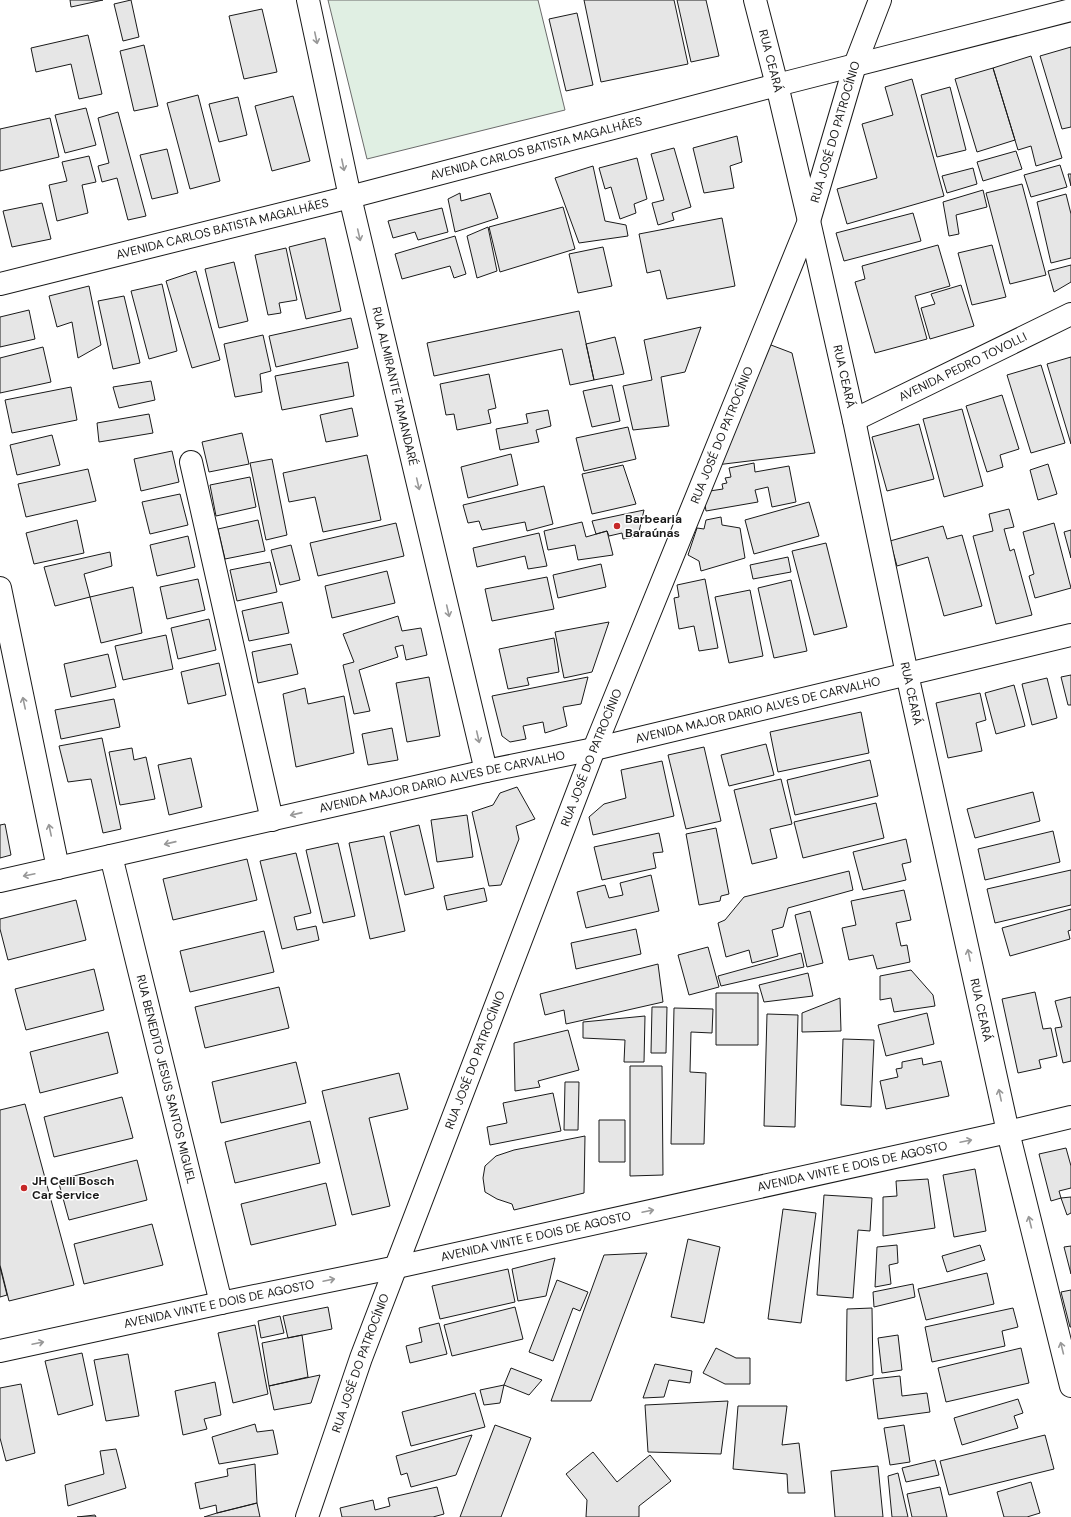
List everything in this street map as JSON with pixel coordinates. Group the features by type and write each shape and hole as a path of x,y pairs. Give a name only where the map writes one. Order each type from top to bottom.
{"street":[{"name":"RUA ALMIRANTE TAMANDARÉ","path":"308,0 350,197 486,771"},
{"name":"RUA CEARÁ","path":"755,0 777,85 854,420 906,674 1008,1132 1071,1386"},
{"name":"RUA JOSÉ DO PATROCÍNIO","path":"307,1517 362,1358 594,749 809,221 855,64 880,0"},
{"name":"AVENIDA CARLOS BATISTA MAGALHÃES","path":"0,284 350,197 855,64 1071,10"},
{"name":"AVENIDA PEDRO TOVOLLI","path":"854,420 1071,314"},
{"path":"191,462 272,820"},
{"path":"0,588 58,868"},
{"name":"AVENIDA MAJOR DARIO ALVES DE CARVALHO","path":"0,881 486,771 594,749 1071,635"},
{"name":"RUA BENEDITO JESUS SANTOS MIGUEL","path":"111,856 220,1303"},
{"name":"AVENIDA VINTE E DOIS DE AGOSTO","path":"0,1352 220,1303 397,1267 1071,1117"}],"green space":[{"path":"328,0 538,0 565,110 367,159"}],"building":[{"path":"70,0 103,0 71,7"},
{"path":"131,0 139,37 123,41 114,4"},
{"path":"584,0 674,0 688,64 601,82"},
{"path":"677,0 706,0 719,56 691,62"},
{"path":"262,9 277,72 244,79 229,16"},
{"path":"577,13 593,85 566,91 549,19"},
{"path":"88,35 102,94 79,99 71,64 36,72 31,48"},
{"path":"144,45 158,106 134,111 120,51"},
{"path":"1071,47 1071,127 1062,129 1040,56"},
{"path":"1031,56 1062,158 1036,166 1031,146 1018,150 993,68"},
{"path":"993,68 1015,140 977,152 955,79"},
{"path":"912,79 944,196 847,224 837,189 877,178 862,124 893,115 885,87"},
{"path":"950,87 966,150 937,157 921,95"},
{"path":"198,95 220,181 190,189 167,103"},
{"path":"293,96 310,161 272,171 255,106"},
{"path":"238,97 247,135 219,142 209,104"},
{"path":"86,108 96,145 65,153 55,115"},
{"path":"118,112 146,216 128,220 117,178 102,182 98,166 109,163 98,118"},
{"path":"50,118 59,157 0,171 0,129"},
{"path":"737,136 742,162 730,166 734,188 704,193 693,148"},
{"path":"674,148 691,207 672,213 674,220 658,225 652,203 664,200 651,154"},
{"path":"167,149 178,193 152,199 140,155"},
{"path":"1016,151 1022,169 983,181 977,162"},
{"path":"89,156 96,182 82,185 88,213 57,221 49,185 67,181 62,162"},
{"path":"637,158 647,199 634,204 636,213 620,219 611,187 605,189 599,168"},
{"path":"1060,165 1067,187 1031,197 1024,175"},
{"path":"593,166 605,221 626,225 628,236 579,243 555,178"},
{"path":"973,168 977,184 947,193 942,176"},
{"path":"1068,174 1071,174 1071,186"},
{"path":"1022,184 1046,275 1010,284 986,193"},
{"path":"983,190 987,207 956,215 959,234 949,236 943,202"},
{"path":"460,193 461,201 490,193 498,218 455,232 448,199"},
{"path":"1066,194 1071,214 1071,258 1051,263 1037,202"},
{"path":"42,203 51,239 12,247 3,211"},
{"path":"563,207 575,249 500,272 489,227"},
{"path":"442,208 448,232 418,240 415,232 393,238 388,221"},
{"path":"913,213 921,241 844,261 836,233"},
{"path":"722,218 735,286 667,299 660,270 647,273 639,234"},
{"path":"488,227 497,271 477,278 467,236"},
{"path":"455,236 466,274 454,278 450,266 402,279 395,254"},
{"path":"325,238 341,311 306,319 289,247"},
{"path":"938,245 950,286 915,296 927,339 875,353 855,282 865,279 862,266"},
{"path":"992,245 1006,297 972,305 958,253"},
{"path":"603,247 612,286 578,293 569,254"},
{"path":"286,248 297,300 279,303 281,313 268,315 255,255"},
{"path":"234,262 248,321 219,328 205,269"},
{"path":"1071,265 1071,282 1054,292 1048,271"},
{"path":"196,271 220,360 192,368 166,281"},
{"path":"162,284 177,351 149,359 131,291"},
{"path":"961,285 974,326 930,339 921,308 935,304 931,294"},
{"path":"89,286 101,345 78,358 72,322 57,327 49,296"},
{"path":"124,296 140,363 113,369 98,301"},
{"path":"29,310 35,339 0,347 0,317"},
{"path":"579,311 594,380 570,385 562,349 434,376 427,343"},
{"path":"351,318 358,348 276,367 269,336"},
{"path":"701,327 685,372 661,377 669,426 633,430 623,386 652,380 644,340"},
{"path":"263,335 271,371 260,374 262,392 235,397 224,344"},
{"path":"615,337 624,374 594,380 586,344"},
{"path":"771,345 792,353 815,453 716,465 763,354"},
{"path":"43,347 51,382 0,393 0,358"},
{"path":"1071,357 1071,444 1047,364"},
{"path":"348,362 354,396 282,410 275,376"},
{"path":"1041,365 1065,443 1031,453 1007,375"},
{"path":"489,374 496,408 488,410 491,423 457,430 454,414 446,415 440,384"},
{"path":"151,381 155,400 119,408 113,387"},
{"path":"612,385 620,421 592,427 583,391"},
{"path":"71,387 77,420 12,433 5,400"},
{"path":"1002,395 1019,449 1000,455 1003,467 987,472 966,406"},
{"path":"352,408 358,436 326,442 320,415"},
{"path":"962,409 983,486 944,497 923,419"},
{"path":"548,410 551,426 536,430 539,442 500,450 496,429 528,423 526,414"},
{"path":"149,414 153,433 99,442 97,423"},
{"path":"919,424 934,479 887,491 872,437"},
{"path":"628,427 636,459 584,471 576,438"},
{"path":"242,433 249,464 209,472 202,442"},
{"path":"52,435 60,465 17,475 10,445"},
{"path":"172,451 179,482 141,491 134,459"},
{"path":"511,454 518,485 468,498 461,467"},
{"path":"367,455 381,520 323,532 315,497 289,502 283,473"},
{"path":"272,459 287,535 266,540 250,463"},
{"path":"754,463 755,472 789,466 796,502 772,507 768,487 755,490 758,502 706,511 703,492 723,489 722,484 727,483 725,478 731,477 729,468"},
{"path":"1048,464 1057,494 1038,500 1030,470"},
{"path":"623,465 636,504 592,514 582,474"},
{"path":"88,469 96,501 26,517 18,484"},
{"path":"250,477 256,507 216,516 210,485"},
{"path":"544,486 553,524 527,531 525,522 482,530 479,521 468,523 463,505"},
{"path":"180,494 188,525 150,534 142,502"},
{"path":"809,502 819,536 754,554 745,520"},
{"path":"1009,509 1014,527 1004,529 1010,551 1014,549 1032,615 996,624 973,536 993,531 989,514"},
{"name":"Barbearia Baraúnas","path":"644,510 638,536 623,539 622,533 609,536 607,531 596,534 592,521"},
{"path":"721,517 722,525 740,528 745,558 701,571 699,561 688,555 697,528 704,529 706,520"},
{"path":"77,520 84,553 34,564 26,533"},
{"path":"258,520 265,551 225,559 218,529"},
{"path":"582,522 586,537 607,531 613,555 578,560 575,545 548,550 544,531"},
{"path":"396,523 404,556 318,576 310,543"},
{"path":"1054,523 1071,588 1035,598 1029,576 1034,574 1023,532"},
{"path":"943,526 947,539 962,535 982,606 944,616 928,557 897,566 890,541"},
{"path":"1071,530 1071,558 1064,532"},
{"path":"539,533 547,566 528,569 525,556 477,567 473,548"},
{"path":"188,536 195,567 157,576 150,545"},
{"path":"826,543 847,627 814,635 792,551"},
{"path":"291,545 300,580 280,585 271,550"},
{"path":"110,552 112,566 84,574 90,597 55,606 44,567"},
{"path":"788,557 791,572 753,579 750,565"},
{"path":"270,562 277,592 237,601 230,570"},
{"path":"601,564 606,587 558,598 553,575"},
{"path":"387,571 395,603 332,618 325,586"},
{"path":"547,577 554,609 492,621 485,589"},
{"path":"198,579 205,610 167,619 160,587"},
{"path":"705,579 718,648 699,651 694,626 679,629 674,598 679,597 677,585"},
{"path":"791,580 807,651 774,658 758,588"},
{"path":"133,587 142,633 101,643 90,597"},
{"path":"750,590 763,656 729,663 715,597"},
{"path":"282,602 289,633 249,641 242,611"},
{"path":"398,616 402,631 421,628 427,655 406,660 403,645 395,647 398,657 359,670 370,711 354,714 343,665 354,662 343,634"},
{"path":"209,619 216,650 178,659 171,628"},
{"path":"609,622 592,672 564,678 555,632"},
{"path":"166,635 173,669 123,680 115,646"},
{"path":"554,638 559,672 527,678 529,685 508,689 499,649"},
{"path":"291,644 298,674 258,683 252,652"},
{"path":"108,654 116,687 71,697 64,664"},
{"path":"219,663 226,695 188,704 181,672"},
{"path":"1071,675 1071,705 1068,705 1061,677"},
{"path":"429,677 440,736 407,742 396,683"},
{"path":"588,677 581,704 563,707 567,726 545,733 543,722 523,726 526,739 510,742 502,736 492,696"},
{"path":"1047,678 1057,718 1032,725 1022,684"},
{"path":"1014,685 1025,726 996,734 985,693"},
{"path":"305,688 308,704 344,696 354,753 296,767 283,694"},
{"path":"980,693 986,720 976,723 982,751 948,758 936,703"},
{"path":"114,699 120,727 61,739 55,710"},
{"path":"861,712 869,753 778,772 770,732"},
{"path":"392,728 398,760 368,765 362,734"},
{"path":"102,738 121,829 103,833 91,779 68,782 59,746"},
{"path":"766,744 774,775 729,786 721,755"},
{"path":"704,747 721,821 686,829 668,755"},
{"path":"132,748 134,760 146,757 155,799 120,805 109,752"},
{"path":"191,758 202,807 169,815 158,765"},
{"path":"870,760 878,796 795,815 787,780"},
{"path":"662,761 674,816 593,835 589,817 604,804 626,798 621,770"},
{"path":"781,779 792,824 770,829 777,858 752,864 734,790"},
{"path":"517,787 535,819 516,826 519,839 501,885 489,886 472,812 493,805 500,793"},
{"path":"1033,792 1040,821 975,838 967,809"},
{"path":"876,803 884,838 803,858 794,822"},
{"path":"467,815 473,857 437,862 431,820"},
{"path":"5,824 11,855 0,858 0,825"},
{"path":"419,825 434,888 405,895 390,832"},
{"path":"716,828 729,894 721,896 720,901 699,905 686,834"},
{"path":"1053,831 1060,862 985,880 978,849"},
{"path":"659,833 663,852 653,853 656,868 602,880 594,847"},
{"path":"384,836 405,931 370,939 349,843"},
{"path":"906,839 911,862 902,864 906,880 863,890 853,852"},
{"path":"338,843 355,916 323,923 306,850"},
{"path":"296,853 311,913 294,917 297,930 316,926 319,940 282,949 260,861"},
{"path":"247,859 257,900 173,920 163,879"},
{"path":"1071,870 1071,905 995,923 987,889"},
{"path":"849,871 853,890 788,908 783,927 772,930 778,956 752,963 749,950 726,957 718,923 725,920 744,897"},
{"path":"651,875 659,911 586,928 577,892 605,885 609,898 623,895 620,883"},
{"path":"484,888 487,901 447,910 444,896"},
{"path":"904,890 911,920 896,923 901,946 907,945 910,962 877,969 873,955 849,960 842,928 856,925 851,901"},
{"path":"76,900 86,940 8,960 0,929 0,919"},
{"path":"1071,909 1071,930 1068,931 1070,939 1010,956 1002,928"},
{"path":"810,911 823,963 807,967 795,915"},
{"path":"636,929 641,954 576,969 571,943"},
{"path":"264,931 274,972 190,992 180,951"},
{"path":"708,947 719,987 689,995 678,955"},
{"path":"801,953 804,967 721,986 718,976"},
{"path":"658,964 663,1002 566,1024 564,1010 545,1015 540,994"},
{"path":"94,969 104,1010 26,1030 15,989"},
{"path":"911,970 933,995 935,1006 894,1012 891,998 880,1000 880,976"},
{"path":"808,973 813,996 764,1002 759,985"},
{"path":"279,987 289,1028 205,1048 195,1007"},
{"path":"1035,992 1043,1029 1051,1028 1057,1056 1039,1060 1041,1068 1018,1073 1002,999"},
{"path":"716,993 758,993 758,1045 716,1045"},
{"path":"1071,997 1071,1061 1063,1063 1055,1028 1062,1027 1055,1001"},
{"path":"840,998 841,1031 802,1032 802,1013"},
{"path":"652,1007 667,1007 666,1053 651,1053"},
{"path":"674,1008 713,1009 712,1033 691,1032 690,1072 706,1073 704,1144 671,1144"},
{"path":"927,1013 934,1044 886,1056 878,1025"},
{"path":"767,1014 798,1015 795,1127 764,1126"},
{"path":"645,1016 644,1062 624,1062 625,1040 583,1038 583,1022"},
{"path":"568,1030 579,1070 538,1081 540,1087 515,1091 514,1043"},
{"path":"108,1032 118,1073 40,1093 30,1052"},
{"path":"843,1039 874,1040 871,1107 841,1105"},
{"path":"922,1058 923,1065 941,1061 949,1096 886,1109 880,1081 898,1077 896,1069 902,1068 902,1062"},
{"path":"296,1062 306,1103 221,1123 212,1082"},
{"path":"630,1066 662,1066 663,1175 630,1176"},
{"path":"399,1073 408,1109 369,1118 390,1206 352,1215 322,1091"},
{"path":"565,1082 579,1082 578,1130 564,1130"},
{"path":"553,1093 561,1131 490,1145 487,1127 507,1123 503,1103"},
{"path":"122,1097 133,1138 54,1157 44,1117"},
{"name":"JH Celli Bosch Car Service","path":"25,1104 74,1285 9,1301 0,1265 0,1110"},
{"path":"599,1120 625,1120 625,1162 599,1162"},
{"path":"310,1121 320,1163 235,1183 225,1142"},
{"path":"585,1136 584,1193 514,1210 512,1204 497,1199 485,1192 483,1178 485,1166 496,1156 514,1150"},
{"path":"1066,1148 1071,1166 1071,1188 1059,1191 1061,1198 1051,1201 1039,1154"},
{"path":"137,1160 147,1200 69,1220 58,1180"},
{"path":"975,1169 986,1231 954,1237 943,1175"},
{"path":"928,1179 935,1228 883,1236 883,1197 897,1196 896,1181"},
{"path":"326,1183 336,1225 251,1245 241,1204"},
{"path":"824,1195 872,1198 870,1231 858,1230 853,1298 817,1295"},
{"path":"1071,1197 1071,1213 1067,1215 1061,1198"},
{"path":"783,1209 816,1213 801,1323 768,1319"},
{"path":"152,1224 163,1265 84,1284 74,1244"},
{"path":"688,1239 720,1247 704,1323 671,1317"},
{"path":"897,1245 898,1263 889,1265 891,1284 875,1287 877,1247"},
{"path":"980,1245 985,1260 947,1272 942,1256"},
{"path":"1071,1246 1071,1274 1064,1247"},
{"path":"647,1253 591,1401 551,1401 604,1255"},
{"path":"555,1258 546,1296 518,1301 512,1269"},
{"path":"0,1267 7,1295 0,1297"},
{"path":"508,1269 515,1302 440,1319 432,1286"},
{"path":"987,1273 994,1304 926,1320 918,1289"},
{"path":"557,1280 588,1292 580,1311 573,1308 553,1361 529,1352"},
{"path":"913,1284 915,1297 874,1307 873,1292"},
{"path":"1071,1290 1071,1327 1070,1327 1061,1292"},
{"path":"328,1307 332,1329 288,1338 283,1316"},
{"path":"515,1307 523,1339 452,1356 444,1325"},
{"path":"872,1308 873,1375 846,1381 847,1309"},
{"path":"1013,1308 1018,1327 1002,1331 1005,1346 932,1362 925,1327"},
{"path":"280,1316 284,1333 261,1338 258,1321"},
{"path":"439,1323 447,1354 410,1363 406,1346 422,1342 419,1328"},
{"path":"255,1325 268,1394 233,1403 218,1333"},
{"path":"302,1335 308,1377 269,1386 262,1343"},
{"path":"898,1335 902,1370 882,1373 878,1338"},
{"path":"716,1348 736,1358 750,1358 750,1384 725,1384 703,1373"},
{"path":"1021,1348 1029,1383 946,1402 938,1368"},
{"path":"82,1353 93,1405 58,1415 45,1361"},
{"path":"128,1354 139,1416 106,1421 94,1360"},
{"path":"655,1364 692,1371 690,1383 669,1380 664,1397 643,1398"},
{"path":"511,1368 542,1380 529,1395 504,1385"},
{"path":"320,1375 311,1403 274,1410 269,1386"},
{"path":"900,1376 902,1396 927,1393 930,1412 878,1419 873,1379"},
{"path":"215,1382 221,1415 204,1419 207,1429 183,1435 175,1391"},
{"path":"21,1384 35,1453 6,1461 0,1438 0,1388"},
{"path":"504,1385 500,1403 484,1405 480,1390"},
{"path":"475,1393 485,1427 411,1446 402,1412"},
{"path":"1018,1399 1023,1413 1014,1416 1018,1428 962,1445 954,1418"},
{"path":"728,1401 721,1454 648,1452 645,1405"},
{"path":"738,1406 787,1406 782,1445 799,1443 805,1493 788,1493 787,1474 733,1469"},
{"path":"255,1424 257,1432 273,1430 278,1454 219,1464 212,1437"},
{"path":"495,1425 531,1438 501,1517 460,1517"},
{"path":"904,1425 910,1462 890,1465 884,1428"},
{"path":"472,1435 456,1475 411,1487 407,1473 401,1475 396,1456"},
{"path":"1045,1435 1054,1469 949,1495 940,1461"},
{"path":"116,1449 126,1488 68,1506 65,1485 104,1474 100,1451"},
{"path":"593,1452 617,1482 650,1455 671,1481 639,1506 639,1517 586,1517 587,1500 566,1474"},
{"path":"935,1460 939,1475 906,1482 902,1468"},
{"path":"255,1464 257,1503 217,1513 216,1505 200,1509 195,1483 228,1476 227,1469"},
{"path":"878,1466 883,1517 835,1517 831,1471"},
{"path":"898,1473 908,1517 892,1517 888,1476"},
{"path":"1031,1482 1040,1513 1027,1517 1004,1517 997,1492"},
{"path":"437,1487 444,1514 433,1517 342,1517 340,1508 373,1500 375,1510 390,1506 388,1498"},
{"path":"940,1487 947,1517 912,1517 907,1494"},
{"path":"257,1503 260,1517 204,1517 217,1513"},
{"path":"95,1515 96,1517 77,1517"}],"place":[{"name":"Barbearia Baraúnas","path":"617,526"},
{"name":"JH Celli Bosch Car Service","path":"24,1188"}]}
